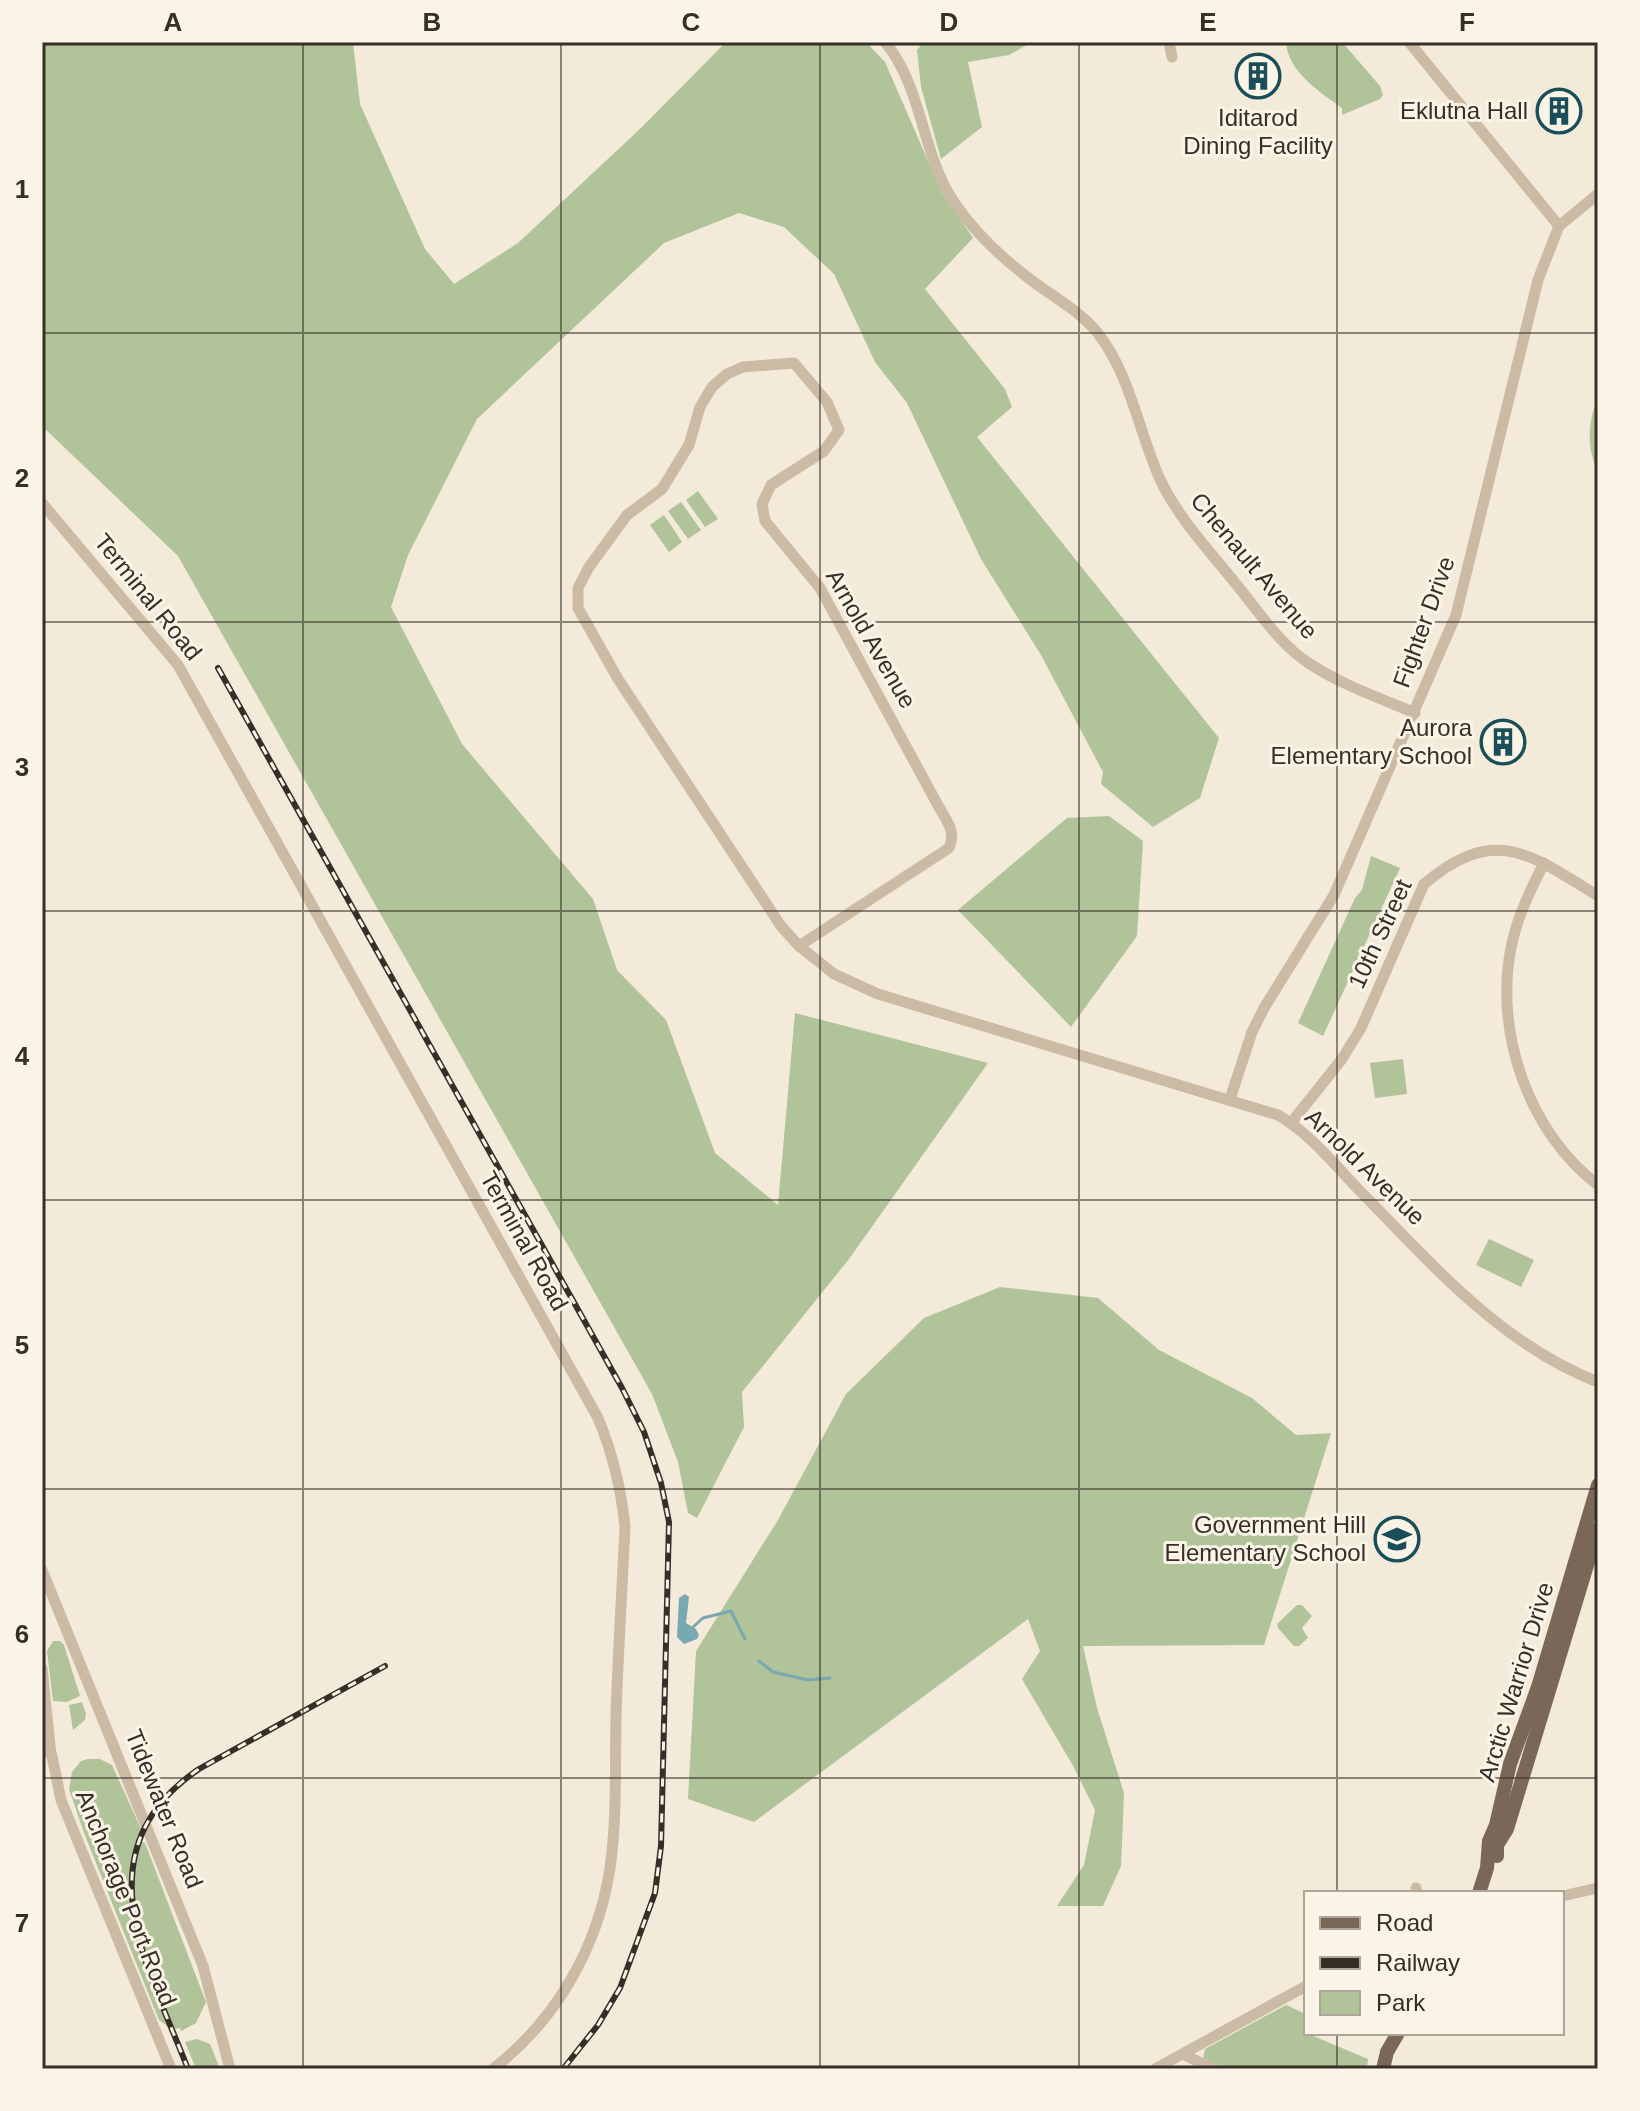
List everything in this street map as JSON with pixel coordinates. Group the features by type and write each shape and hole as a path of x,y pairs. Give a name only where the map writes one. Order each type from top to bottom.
{"main road":[{"name":"Arctic Warrior Drive","path":"1481,1891 1487,1868 1489,1841 1496,1825 1510,1764 1538,1687 1598,1485"},
{"name":"Arctic Warrior Drive","path":"1482,1891 1496,1874 1497,1845 1507,1829 1598,1529"},
{"path":"1383,2069 1387,2052 1397,2035"}],"street":[{"name":"Chenault Avenue","path":"885,42 910,81 926,141 954,203 991,249 1075,311 1097,333 1121,375 1154,465 1175,508 1269,624 1300,657 1339,679 1415,713"},
{"path":"1169,42 1172,57"},
{"path":"1409,42 1559,226"},
{"name":"Fighter Drive","path":"1230,1099 1252,1032 1334,895 1456,615 1538,280 1559,226 1598,194"},
{"name":"Arnold Avenue","path":"799,946 949,848 953,839 952,830 820,588 765,521 762,504 771,485 824,451 839,430 827,402 794,363 743,367 727,374 712,387 700,407 689,445 662,489 627,515 589,567 578,588 578,608 618,679 781,926 799,946 834,974 878,994 1278,1115 1291,1123 1451,1283 1505,1331 1567,1370 1598,1382"},
{"name":"Terminal Road","path":"42,503 178,665 598,1418 612,1452 621,1486 625,1527 612,1836 605,1897 587,1949 556,2003 538,2029 493,2069"},
{"name":"10th Street","path":"1291,1123 1342,1059 1361,1028 1424,884 1443,868 1480,851 1500,849 1529,855 1598,896"},
{"path":"1544,863 1524,901 1511,949 1507,981 1508,1015 1525,1088 1543,1122 1566,1154 1598,1185"},
{"name":"Tidewater Road","path":"42,1570 203,1966 230,2069"},
{"name":"Anchorage Port Road","path":"42,1668 52,1756 61,1800 171,2069"},
{"path":"42,1745 52,1756"},
{"path":"1564,1896 1598,1888"},
{"path":"1162,2067 1304,1987"},
{"path":"1183,2054 1213,2069"}],"green space":[{"path":"42,42 353,42 360,104 425,249 454,284 518,243 641,128 726,42 866,42 885,62 942,193 973,238 925,289 1005,389 1012,407 977,437 1219,738 1200,798 1153,827 1101,784 1103,772 1041,655 981,559 907,403 875,362 834,274 784,227 739,213 664,243 477,419 408,555 391,607 462,744 593,899 617,970 666,1020 715,1153 778,1205 795,1013 988,1063 849,1259 742,1392 744,1427 697,1518 688,1513 678,1462 652,1394 178,556 42,426"},
{"path":"924,42 1032,42 1009,55 968,62 982,127 941,159 921,87 917,50"},
{"path":"1286,42 1342,42 1380,86 1383,95 1342,115 1342,108 1315,88 1292,63"},
{"path":"1598,397 1598,472 1590,434"},
{"path":"698,491 718,519 705,527 686,500"},
{"path":"681,502 701,530 688,539 668,511"},
{"path":"664,515 682,542 669,552 650,525"},
{"path":"1109,816 1143,841 1137,936 1071,1027 958,910 1067,818"},
{"path":"1371,856 1400,868 1323,1036 1298,1023 1355,898 1362,890"},
{"path":"1403,1059 1407,1094 1375,1098 1370,1063"},
{"path":"1489,1239 1534,1260 1521,1287 1476,1265"},
{"path":"1000,1287 1098,1298 1159,1350 1252,1398 1296,1435 1331,1433 1264,1645 1083,1646 1097,1708 1124,1793 1121,1866 1103,1906 1057,1906 1084,1865 1095,1810 1022,1679 1040,1651 1028,1619 754,1822 688,1799 696,1651 778,1520 846,1394 924,1318"},
{"path":"1297,1605 1302,1605 1312,1616 1302,1628 1308,1638 1299,1646 1294,1646 1277,1624"},
{"path":"53,1641 64,1645 80,1696 67,1702 53,1701 47,1651"},
{"path":"82,1702 85,1720 73,1730 69,1705"},
{"path":"100,1759 112,1765 142,1831 133,1856 131,1906 142,1955 170,2028 159,2020 69,1789 72,1772 81,1761"},
{"path":"141,1841 145,1843 206,2002 196,2023 181,2031 180,2028 175,2029 137,1928 132,1888"},
{"path":"1286,2005 1304,2013 1304,2035 1368,2059 1367,2069 1226,2069 1203,2059 1205,2049"},
{"path":"197,2039 210,2044 220,2069 196,2069 185,2042"}],"water":[{"path":"685,1594 689,1597 686,1623 699,1635 697,1639 684,1644 677,1637 679,1598"}],"waterway":[{"path":"693,1627 703,1618 731,1611 745,1639"},
{"path":"759,1661 773,1672 808,1680 830,1678"}],"railway":[{"path":"218,668 622,1388 644,1432 661,1483 669,1522 661,1846 655,1893 620,1988 598,2025 563,2069"},
{"path":"188,2069 142,1949 134,1910 132,1872 141,1835 163,1801 199,1769 385,1666"}],"place":[{"name":"Iditarod Dining Facility","path":"1258,76"},
{"name":"Eklutna Hall","path":"1559,111"},
{"name":"Aurora Elementary School","path":"1503,742"},
{"name":"Government Hill Elementary School","path":"1397,1539"}]}
